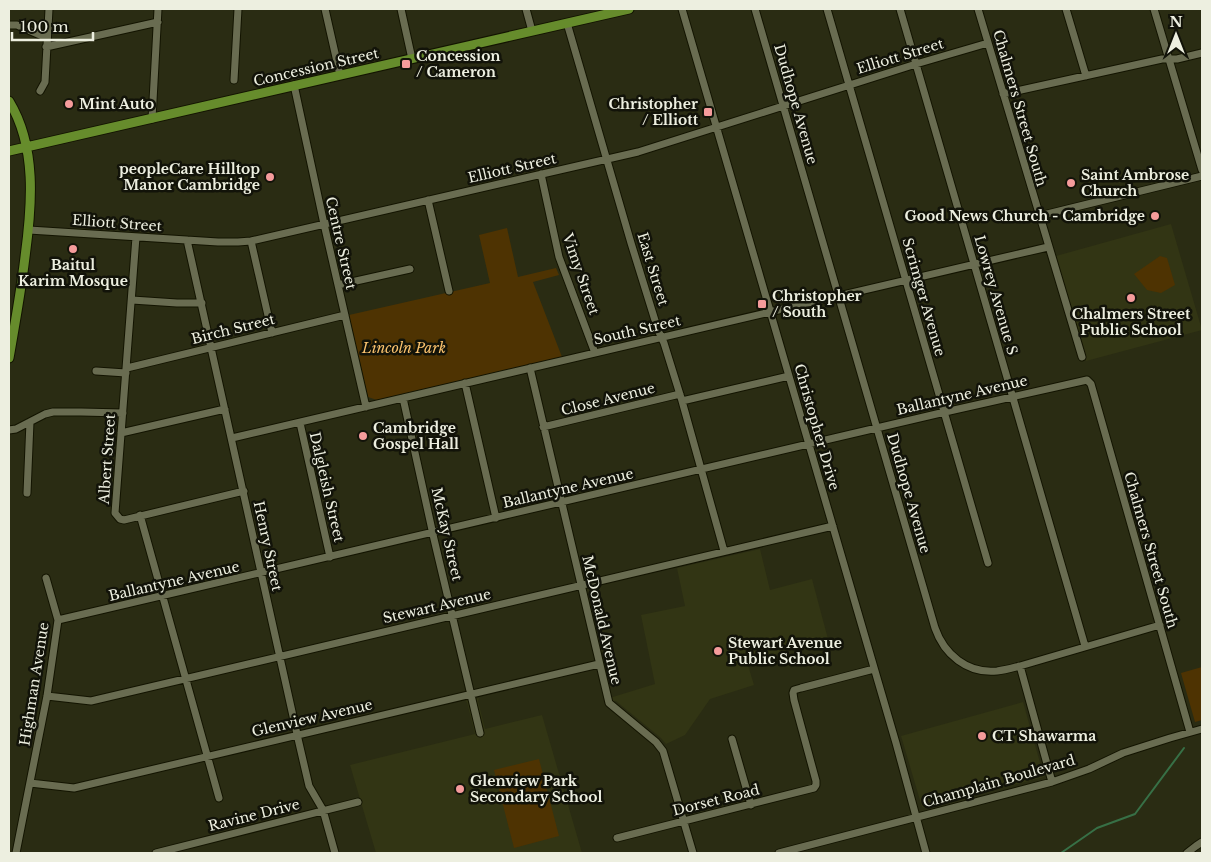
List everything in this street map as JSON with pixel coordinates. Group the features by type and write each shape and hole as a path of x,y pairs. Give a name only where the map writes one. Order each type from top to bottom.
{"main road":[{"name":"Concession Street","path":"9,151 567,23 608,11 629,9"},
{"path":"9,101 21,129 26,147 31,183 29,230 9,358"}],"street":[{"path":"40,91 45,82 49,9"},
{"path":"152,119 158,9"},
{"path":"234,80 238,9"},
{"path":"325,9 340,75"},
{"path":"401,9 412,59"},
{"path":"526,9 532,31"},
{"name":"Christopher Drive","path":"682,9 926,853"},
{"name":"Dudhope Avenue","path":"755,9 935,628 942,644 957,660 974,668 997,671 1160,625"},
{"name":"Scrimger Avenue","path":"827,9 988,563"},
{"name":"Lowrey Avenue S","path":"900,9 1085,646"},
{"name":"Chalmers Street South","path":"978,9 1082,357"},
{"path":"1066,9 1086,76"},
{"path":"1154,9 1202,170"},
{"path":"46,47 158,22"},
{"name":"East Street","path":"567,23 631,243 681,398 724,551"},
{"path":"9,25 16,25 47,38"},
{"name":"Elliott Street","path":"29,230 188,240 251,241 648,149 988,43"},
{"path":"1004,94 1162,59 1177,59 1202,53"},
{"name":"Centre Street","path":"294,85 366,407"},
{"name":"Vimy Street","path":"541,174 559,257 595,353"},
{"path":"1039,216 1202,176"},
{"path":"428,200 449,291"},
{"name":"Albert Street","path":"136,237 116,513 120,519 124,520 140,515"},
{"name":"Henry Street","path":"188,240 310,786 323,810 335,853"},
{"path":"251,241 272,332"},
{"name":"South Street","path":"232,438 1048,247"},
{"path":"338,285 410,269"},
{"path":"132,300 202,303"},
{"name":"Birch Street","path":"96,371 126,370 345,315"},
{"name":"McDonald Avenue","path":"530,368 609,703 663,750 693,853"},
{"name":"Close Avenue","path":"543,427 789,376"},
{"name":"Chalmers Street South","path":"1084,380 1091,384 1190,732"},
{"name":"Ballantyne Avenue","path":"58,620 1084,380"},
{"path":"465,383 496,518"},
{"name":"McKay Street","path":"403,398 480,733"},
{"path":"122,433 225,409"},
{"path":"9,430 16,429 45,414 56,412 123,413"},
{"path":"26,493 30,422"},
{"name":"Dalgleish Street","path":"300,422 330,557"},
{"path":"219,798 140,515 244,491"},
{"name":"Stewart Avenue","path":"47,696 91,701 833,526"},
{"name":"Highman Avenue","path":"16,853 47,696 58,620 46,578"},
{"name":"Glenview Avenue","path":"30,783 74,788 599,664"},
{"path":"1020,666 1052,782"},
{"name":"Dorset Road","path":"617,838 814,788 816,781 794,700 794,690 874,669"},
{"name":"Champlain Boulevard","path":"779,853 1052,782 1090,769 1123,753 1202,729"},
{"path":"732,739 751,804"},
{"name":"Ravine Drive","path":"156,853 358,802"},
{"path":"1187,853 1202,842"}],"shaded area":[{"name":"Chalmers Street Public School","path":"1171,224 1202,330 1086,361 1086,355 1056,256"},
{"name":"Stewart Avenue Public School","path":"760,549 770,590 812,579 828,639 747,662 754,685 710,699 685,735 666,744 616,701 603,700 655,684 641,615 685,606 677,568"},
{"name":"Glenview Park Secondary School","path":"479,698 478,701 485,729 542,715 582,853 376,853 350,765 475,734 467,702 465,701"},
{"path":"1023,702 1044,777 922,807 901,736"}],"green space":[{"name":"Lincoln Park","path":"507,228 518,277 556,268 559,275 533,282 562,357 377,400 368,397 349,315 490,283 479,235"},
{"path":"1160,256 1167,258 1175,285 1161,293 1147,290 1134,274"},
{"path":"1202,667 1202,720 1195,722 1181,673"},
{"path":"539,759 559,836 514,848 494,770"}],"waterway":[{"path":"1061,853 1097,828 1135,814 1184,748"}],"place":[{"name":"Concession / Cameron","path":"406,64"},
{"name":"Mint Auto","path":"69,104"},
{"name":"Christopher / Elliott","path":"708,112"},
{"name":"peopleCare Hilltop Manor Cambridge","path":"270,177"},
{"name":"Saint Ambrose Church","path":"1071,183"},
{"name":"Good News Church - Cambridge","path":"1155,216"},
{"name":"Baitul Karim Mosque","path":"73,249"},
{"name":"Chalmers Street Public School","path":"1131,298"},
{"name":"Christopher / South","path":"762,304"},
{"name":"Cambridge Gospel Hall","path":"363,436"},
{"name":"Stewart Avenue Public School","path":"718,651"},
{"name":"CT Shawarma","path":"982,736"},
{"name":"Glenview Park Secondary School","path":"460,789"}]}
